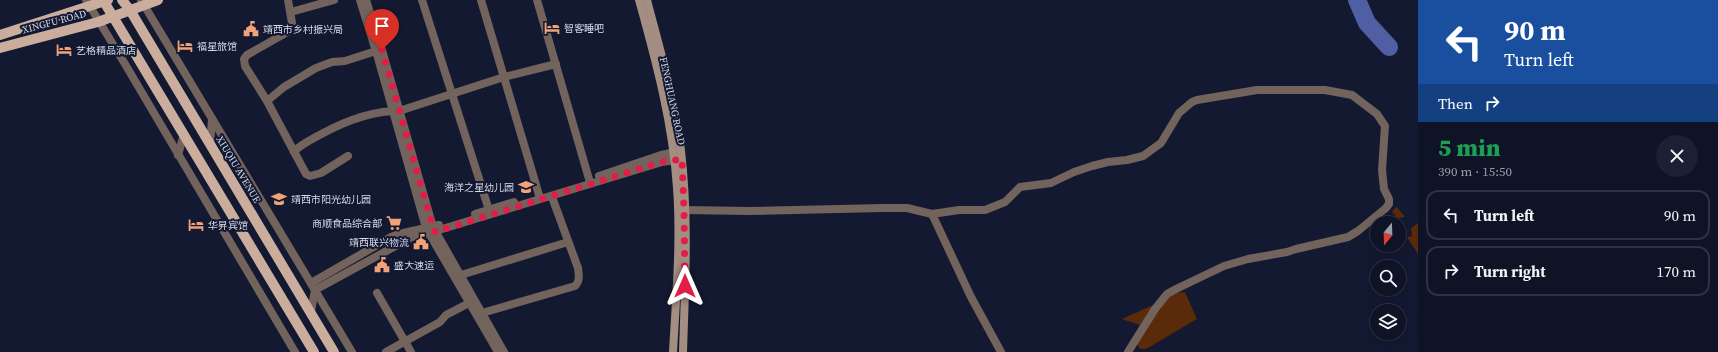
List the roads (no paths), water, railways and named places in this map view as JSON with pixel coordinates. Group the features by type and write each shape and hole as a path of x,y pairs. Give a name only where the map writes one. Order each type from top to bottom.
{"main road":[{"name":"XINGFU ROAD","path":"0,35 87,3 105,0"},
{"path":"105,0 314,352"},
{"name":"XIUQIU AVENUE","path":"122,0 130,10 311,311 334,352"},
{"name":"XINGFU ROAD","path":"0,48 98,22 130,10 142,2 158,0"},
{"name":"FENGHUANG ROAD","path":"639,0 652,47 677,156 679,224 673,352"},
{"name":"FENGHUANG ROAD","path":"647,0 664,67 684,210 683,352"}],"street":[{"path":"288,0 291,12 292,27 289,32 247,55 244,60 246,66 267,101 304,172 310,176 321,173 348,156"},
{"path":"291,12 334,0"},
{"path":"360,0 396,111 431,230 469,303 498,352"},
{"path":"366,0 382,50 396,111"},
{"path":"422,0 489,210"},
{"path":"481,0 538,195"},
{"path":"537,0 589,179"},
{"path":"142,2 352,352"},
{"path":"87,3 231,242 295,352"},
{"path":"119,55 126,37"},
{"path":"267,101 284,87 316,68 332,62 345,61 376,51"},
{"path":"294,152 302,145 336,126 369,115 396,111 452,92 556,64"},
{"path":"684,210 749,211 907,208 932,214 959,210 985,210 1005,202 1020,188 1051,183 1074,172 1092,166 1143,156 1161,144 1179,113 1186,106 1192,102 1205,98 1257,90 1330,90 1352,95 1377,114 1386,129 1382,170 1384,189 1389,199 1389,204 1386,208 1358,231 1348,237 1279,254 1248,259 1224,266 1167,294 1155,309 1128,352"},
{"path":"210,145 212,119"},
{"path":"178,155 184,134"},
{"path":"313,287 412,237 431,230 661,155 677,156"},
{"path":"431,230 552,197 677,156"},
{"path":"482,313 574,286 579,280 578,268 552,197"},
{"path":"256,221 261,202"},
{"path":"932,214 972,298 1001,352"},
{"path":"231,242 239,226"},
{"path":"431,230 461,275 504,352"},
{"path":"461,275 568,242"},
{"path":"311,311 313,287"},
{"path":"377,293 411,352"},
{"path":"386,352 440,322 446,315 469,303"}],"waterway":[{"path":"1357,0 1367,23 1389,47"}],"place":[{"name":"智客睡吧","path":"552,28"},
{"name":"靖西市乡村振兴局","path":"251,29"},
{"name":"福星旅馆","path":"185,46"},
{"name":"艺格精品酒店","path":"64,50"},
{"name":"海洋之星幼儿园","path":"526,187"},
{"name":"靖西市阳光幼儿园","path":"279,199"},
{"name":"商顺食品综合部","path":"394,223"},
{"name":"华昇宾馆","path":"196,225"},
{"name":"靖西联兴物流","path":"421,242"},
{"name":"盛大速运","path":"382,265"}]}
